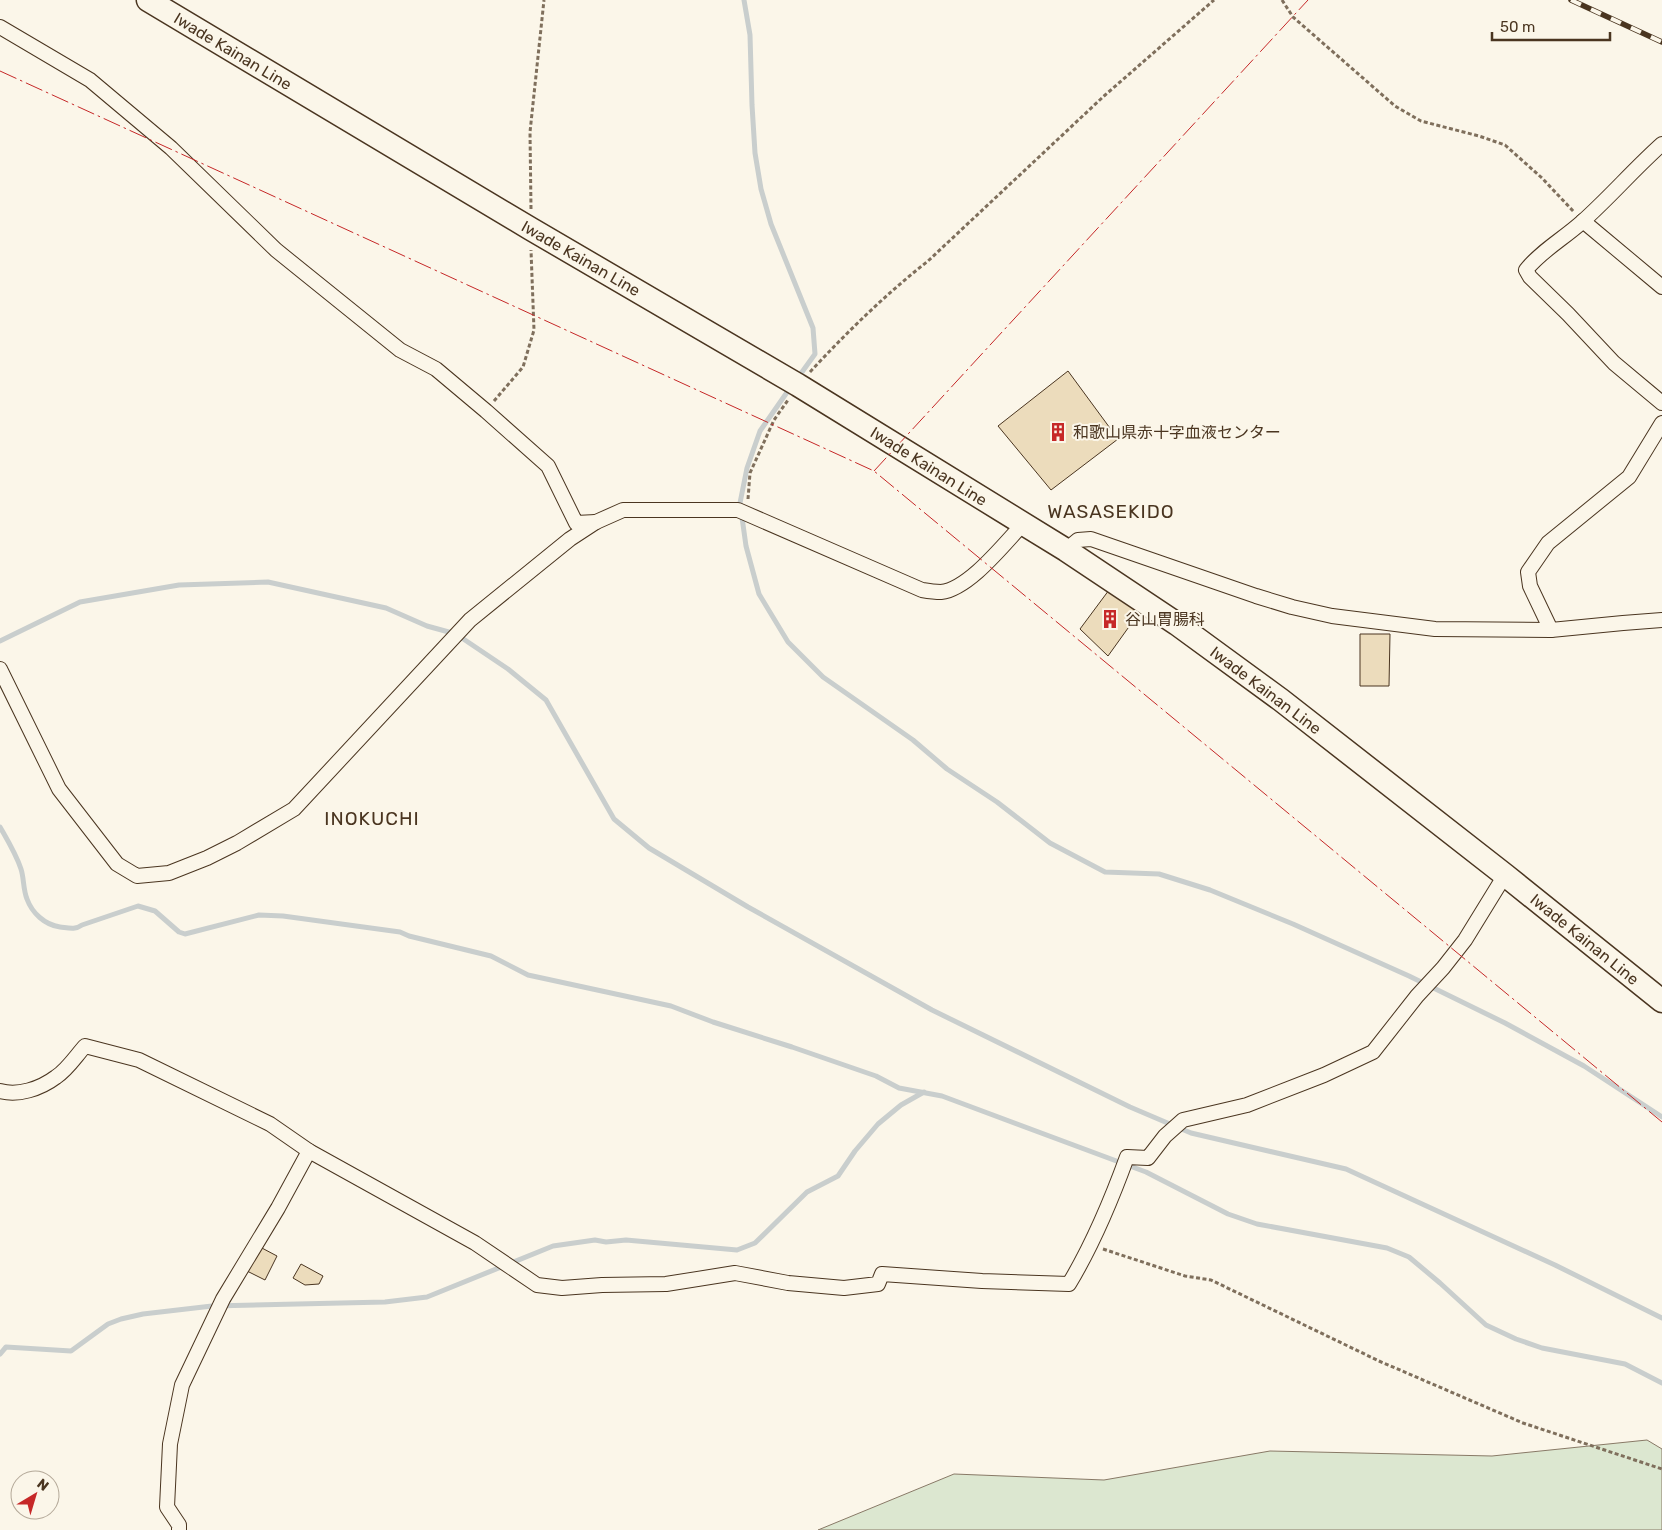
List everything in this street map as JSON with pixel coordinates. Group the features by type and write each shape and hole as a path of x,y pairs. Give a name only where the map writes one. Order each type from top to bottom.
{"main road":[{"name":"Iwade Kainan Line","path":"148,0 530,229 798,385 1066,550 1177,624 1282,700 1662,1001"}],"street":[{"path":"0,27 90,80 171,148 276,250 400,350 436,369 486,410 548,466 576,523 596,522"},
{"path":"1662,144 1641,162 1583,221 1535,259 1526,270 1530,278 1568,314 1614,363 1662,402"},
{"path":"1583,221 1662,287"},
{"path":"1551,630 1530,586 1528,572 1548,543 1629,476 1662,422"},
{"path":"0,669 59,789 117,864 137,876 169,874 237,843 294,809 470,620 570,539 596,522 623,510 738,510 922,590 941,592 961,585 978,571 1023,524"},
{"path":"1066,550 1078,540 1091,539 1274,602 1332,616 1435,629 1551,630 1662,620"},
{"path":"0,1091 10,1094 34,1089 56,1077 85,1046 138,1060 270,1124 309,1151 475,1243 538,1285 562,1288 666,1284 735,1274 788,1283 844,1288 878,1284 882,1274 982,1281 1069,1284 1108,1209 1127,1158 1148,1158 1166,1136 1183,1120 1247,1105 1324,1075 1373,1052 1464,940 1505,875"},
{"path":"179,1530 179,1525 167,1507 170,1444 182,1385 223,1299 278,1208 309,1151"}],"path":[{"path":"486,410 522,367 534,330 530,229 532,174 530,132 544,0"},
{"path":"746,513 750,473 774,420 798,385 832,347 1133,70 1214,0"},
{"path":"1282,0 1293,18 1395,106 1421,121 1479,136 1505,145 1542,178 1583,221"},
{"path":"1090,1245 1185,1276 1211,1280 1379,1361 1523,1423 1662,1468"}],"green space":[{"path":"1647,1440 1662,1449 1662,1530 818,1530 954,1474 1104,1480 1270,1451 1492,1456"}],"building":[{"name":"和歌山県赤十字血液センター","path":"1068,371 1118,439 1051,490 998,426"},
{"name":"谷山胃腸科","path":"1109,590 1141,610 1108,656 1080,629"},
{"path":"1360,634 1390,634 1389,686 1360,686"},
{"path":"260,1247 277,1256 265,1280 247,1271"},
{"path":"301,1264 323,1276 319,1284 305,1285 293,1278"}],"waterway":[{"path":"744,0 750,35 755,153 761,189 771,224 813,328 815,354 797,379"},
{"path":"790,388 760,431 747,468 740,503 746,546 759,594 788,642 823,677 913,740 947,769 997,802 1050,843 1105,872 1159,874 1210,890 1293,924 1409,976 1505,1023 1584,1066 1662,1117"},
{"path":"0,641 80,602 179,585 268,582 386,608 427,626 456,634 508,669 546,700 614,819 649,848 748,907 932,1010 1130,1107 1191,1133 1346,1169 1555,1265 1662,1318"},
{"path":"0,827 19,863 29,904 40,918 54,926 77,928 138,906 155,911 179,932 185,934 259,915 283,916 400,932 409,936 491,956 528,975 671,1006 713,1022 876,1076 899,1088 942,1096 1146,1172 1228,1214 1257,1224 1387,1248 1409,1257 1486,1325 1516,1339 1542,1348 1625,1364 1662,1383"},
{"path":"0,1354 6,1347 71,1351 108,1324 143,1314 212,1306 385,1302 427,1297 553,1246 595,1240 606,1242 626,1240 737,1250 755,1243 807,1192 838,1176 855,1151 878,1124 901,1105 924,1092"}],"railway":[{"path":"1571,0 1662,42"}],"power":[{"path":"874,471 1308,0"},
{"path":"0,71 874,471 1662,1122"}],"place":[{"name":"和歌山県赤十字血液センター","path":"1058,432"},
{"name":"谷山胃腸科","path":"1110,619"}],"district":[{"name":"WASASEKIDO","path":"1111,511"},
{"name":"INOKUCHI","path":"372,818"}]}
